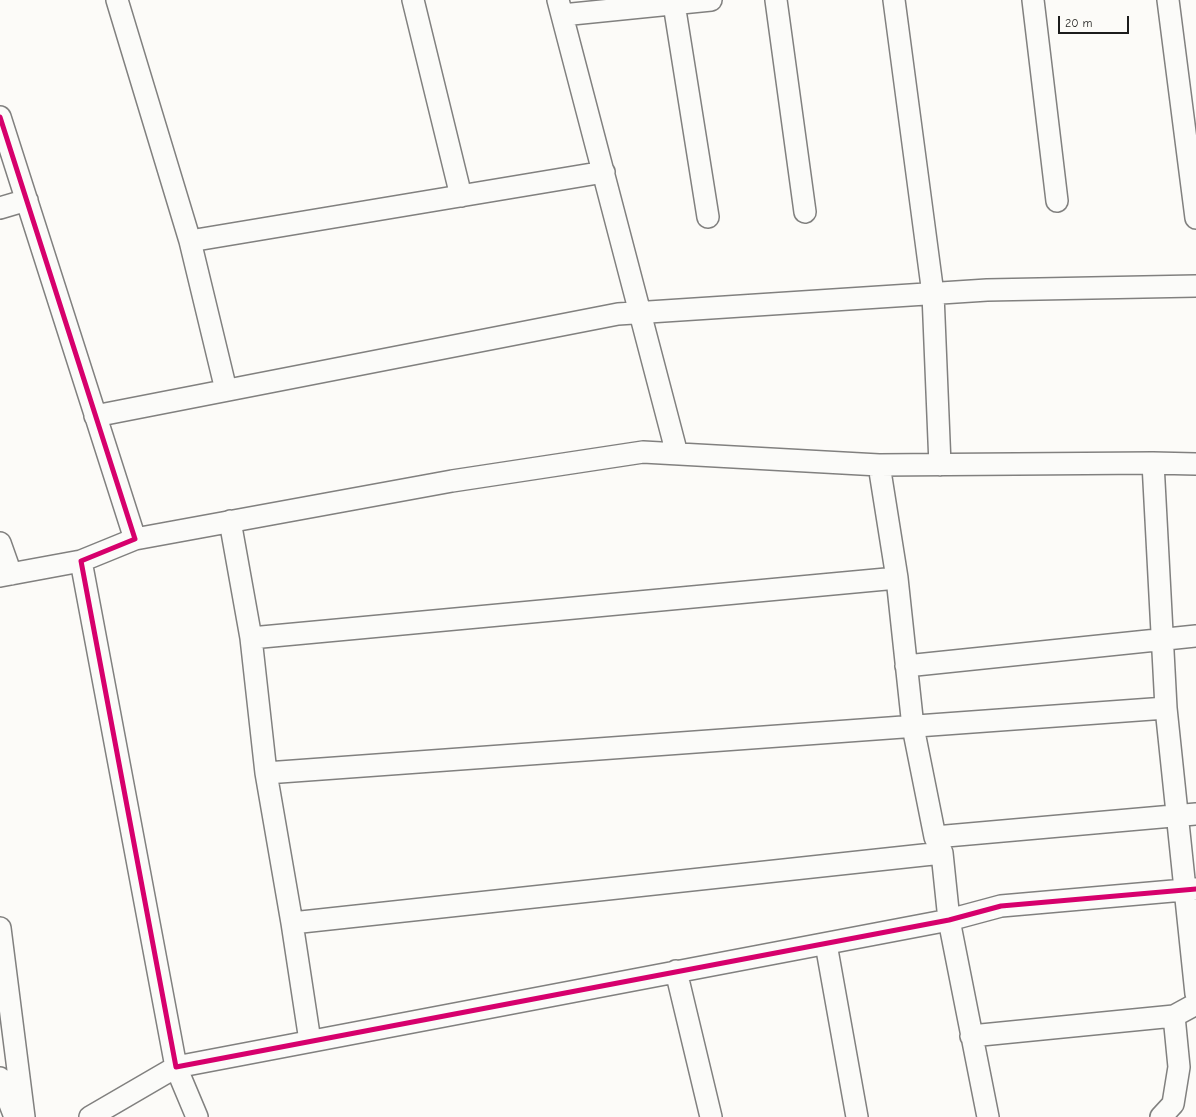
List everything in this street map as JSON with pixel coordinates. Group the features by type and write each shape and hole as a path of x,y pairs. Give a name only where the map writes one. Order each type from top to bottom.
{"street":[{"path":"117,0 190,241 226,390"},
{"path":"414,0 461,196"},
{"path":"678,454 560,8 674,4 711,0"},
{"path":"776,0 805,212"},
{"path":"894,0 933,294 940,465"},
{"path":"1033,0 1057,201"},
{"path":"1168,0 1196,218"},
{"path":"674,4 708,218"},
{"path":"0,117 135,539"},
{"path":"190,241 604,172"},
{"path":"0,208 27,200"},
{"path":"95,416 618,314 994,290 1196,286"},
{"path":"0,543 6,575 81,561 135,539 452,481 643,452 878,465 1196,464"},
{"path":"1153,463 1166,708 1187,814 1196,994"},
{"path":"878,465 897,578 913,727 938,845 949,920 988,1117"},
{"path":"230,521 251,638 266,773 292,923 310,1041"},
{"path":"81,561 176,1067 197,1117"},
{"path":"251,638 897,578"},
{"path":"906,666 1163,638 1196,636"},
{"path":"266,773 1166,708"},
{"path":"292,923 1187,814"},
{"path":"90,1117 176,1067 949,920 1001,906 1190,889"},
{"path":"0,928 24,1117"},
{"path":"826,944 857,1117"},
{"path":"676,971 711,1117"},
{"path":"971,1036 1174,1016 1196,1004"},
{"path":"1161,1117 1173,1104 1179,1067 1174,1016"},
{"path":"0,1078 15,1117"}],"cycle path":[{"path":"0,117 135,539 81,561 176,1067 949,920 1001,906 1196,889"}]}
